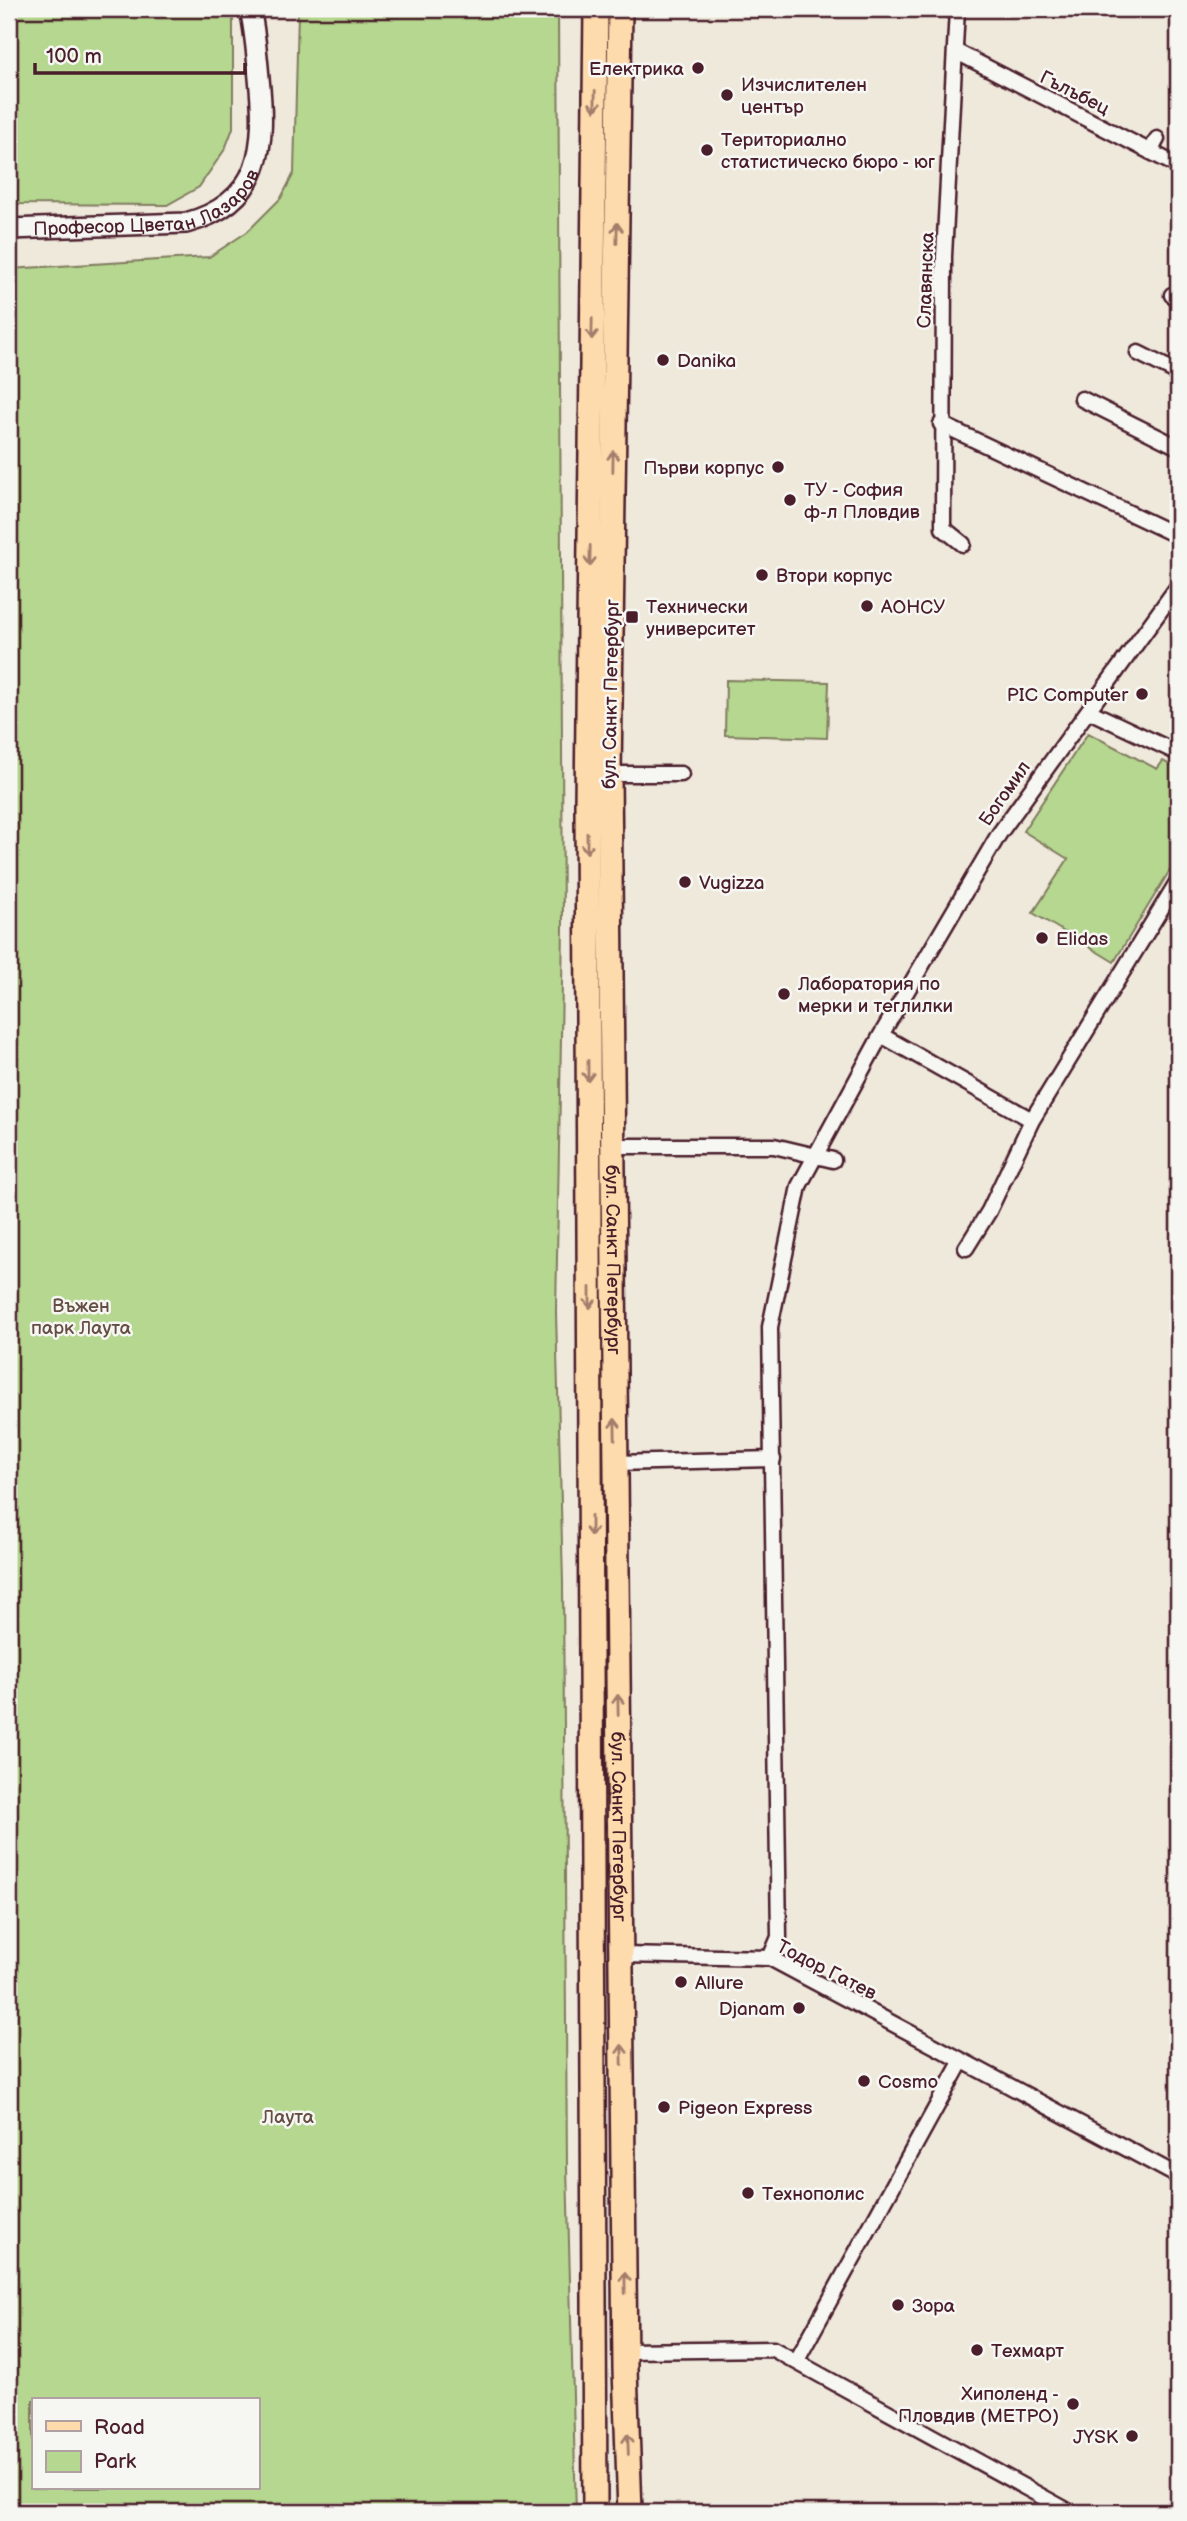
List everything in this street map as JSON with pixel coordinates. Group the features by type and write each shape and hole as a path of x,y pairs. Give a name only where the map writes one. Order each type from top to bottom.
{"main road":[{"name":"бул. Санкт Петербург","path":"595,2512 598,775 596,9"},
{"name":"бул. Санкт Петербург","path":"620,9 598,775 612,1146 630,2512"}],"street":[{"name":"Славянска","path":"957,9 944,256 941,424 943,528 963,544"},
{"name":"Професор Цветан Лазаров","path":"9,229 186,223 208,217 228,204 246,186 257,165 262,138 254,13"},
{"name":"Гълъбец","path":"955,51 1178,166"},
{"path":"1150,152 1157,139"},
{"path":"1138,353 1178,373"},
{"path":"1082,399 1178,447"},
{"path":"941,424 1178,536"},
{"name":"Богомил","path":"770,1958 779,1937 770,1327 799,1186 881,1035 999,834 1178,586"},
{"path":"1089,711 1178,753"},
{"path":"598,775 681,774"},
{"path":"966,1248 989,1211 1032,1120 1178,881"},
{"path":"881,1035 1032,1120"},
{"path":"612,1146 774,1146 833,1160"},
{"path":"616,1463 773,1459"},
{"name":"Тодор Гатев","path":"621,1955 770,1958 1178,2176"},
{"path":"797,2360 961,2062"},
{"path":"626,2351 773,2349 1070,2512"},
{"path":"1172,2512 1178,2502"}],"green space":[{"path":"9,9 233,9 233,128 225,149 199,187 167,205 9,204"},
{"name":"Лаута","path":"298,11 558,11 563,928 556,1313 563,1582 567,2166 576,2512 9,2512 9,269 209,257 247,232 281,198 294,173"},
{"path":"726,680 829,682 827,738 725,735"},
{"path":"1088,733 1157,769 1163,761 1178,769 1178,857 1114,962 1033,913 1068,859 1023,831"}],"place":[{"name":"Електрика","path":"698,68"},
{"name":"Изчислителен център","path":"727,95"},
{"name":"Териториално статистическо бюро - юг","path":"707,150"},
{"name":"Danika","path":"663,360"},
{"name":"Първи корпус","path":"778,467"},
{"name":"ТУ - София ф-л Пловдив","path":"790,500"},
{"name":"Втори корпус","path":"762,575"},
{"name":"АОНСУ","path":"867,606"},
{"name":"Технически университет","path":"632,617"},
{"name":"PIC Computer","path":"1142,694"},
{"name":"Vugizza","path":"685,882"},
{"name":"Elidas","path":"1042,938"},
{"name":"Лаборатория по мерки и теглилки","path":"784,994"},
{"name":"Allure","path":"681,1982"},
{"name":"Djanam","path":"799,2008"},
{"name":"Cosmo","path":"864,2081"},
{"name":"Pigeon Express","path":"664,2107"},
{"name":"Технополис","path":"748,2193"},
{"name":"Зора","path":"898,2305"},
{"name":"Техмарт","path":"977,2350"},
{"name":"Хиполенд - Пловдив (МЕТРО)","path":"1073,2404"},
{"name":"JYSK","path":"1132,2436"}],"park label":[{"name":"Въжен парк Лаута","path":"81,1316"}]}
